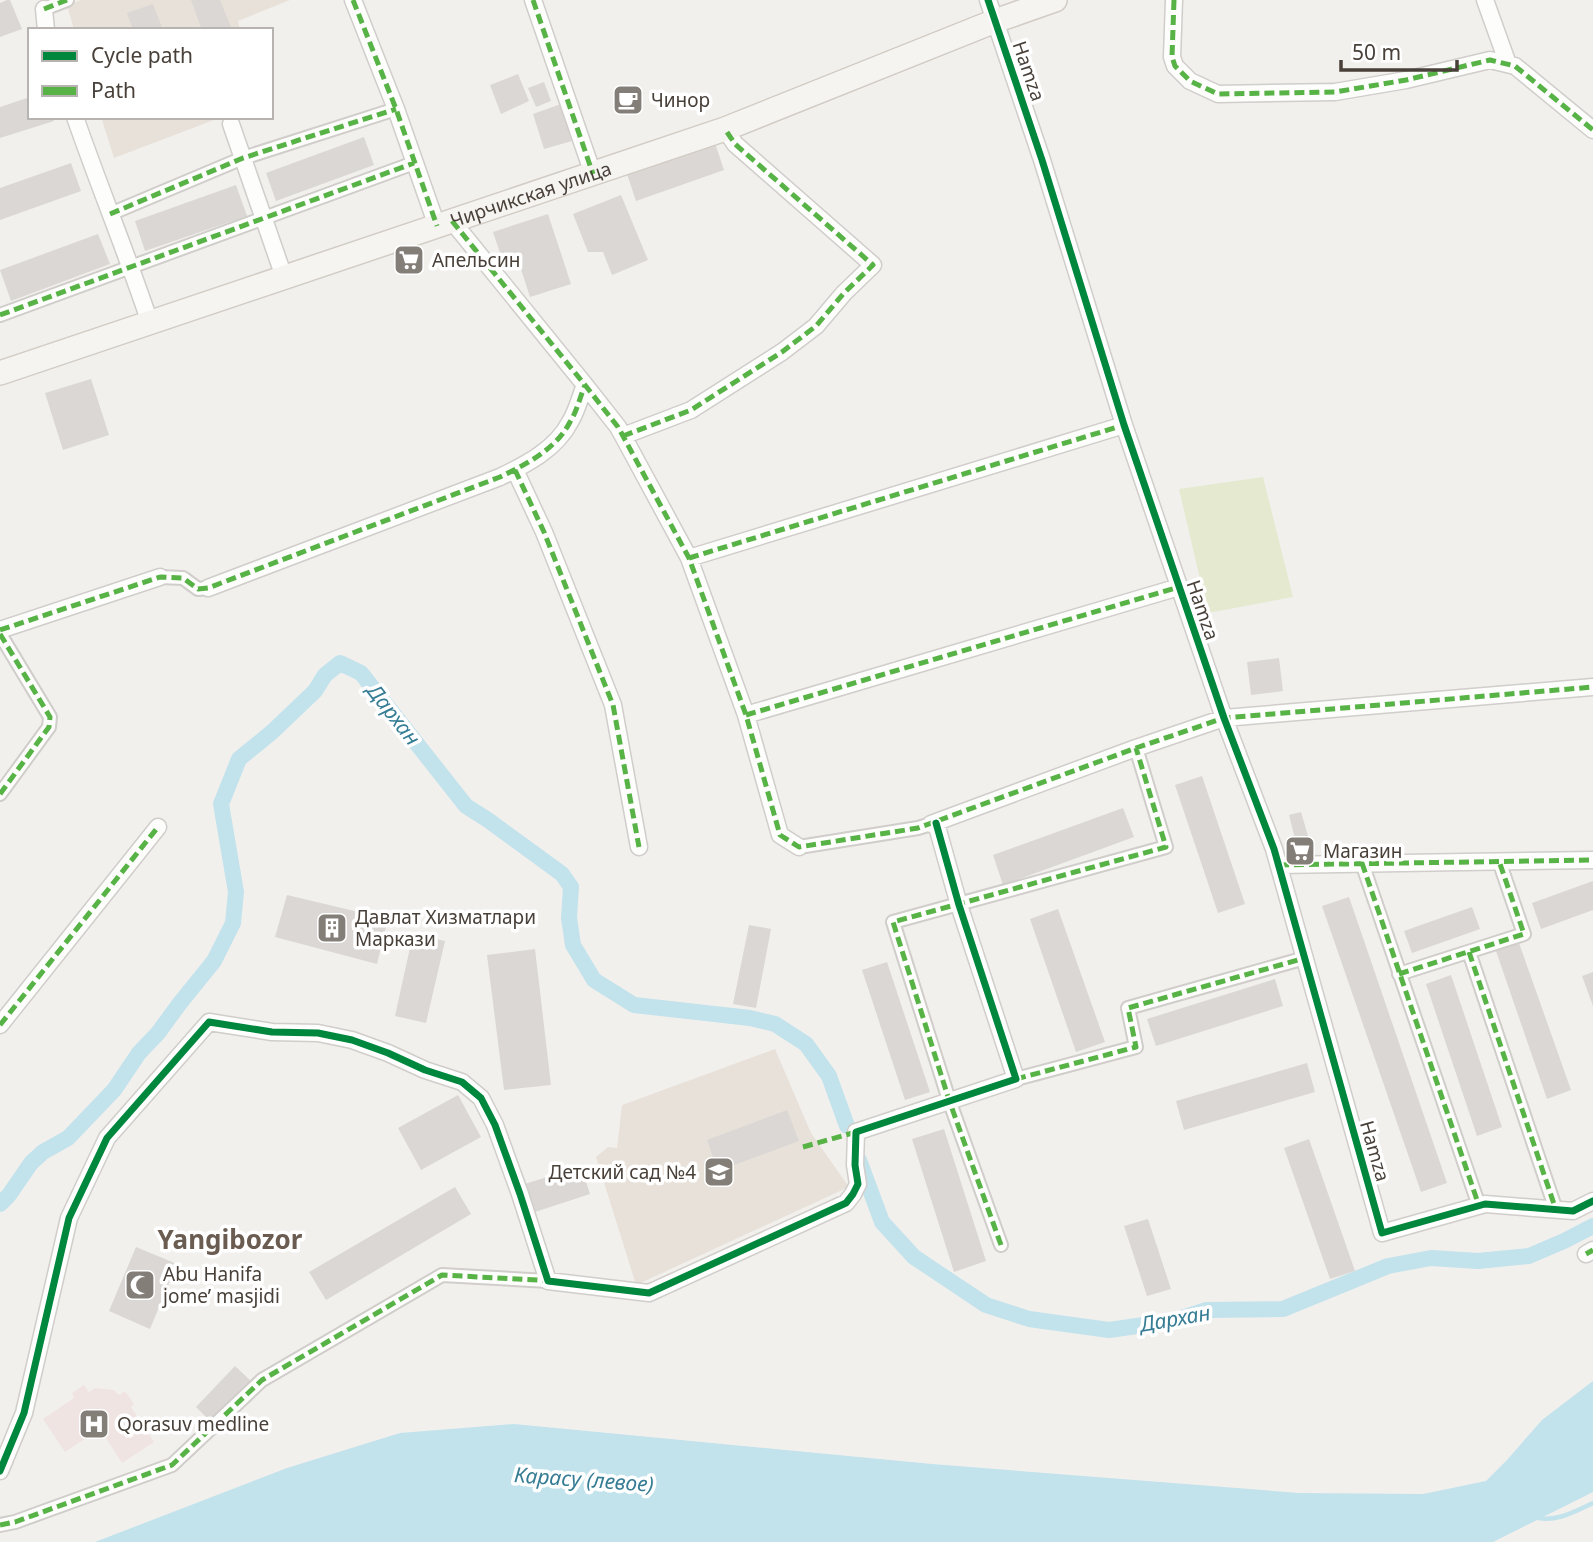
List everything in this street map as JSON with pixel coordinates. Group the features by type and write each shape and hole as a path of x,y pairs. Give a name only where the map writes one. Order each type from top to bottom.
{"main road":[{"name":"Чирчикская улица","path":"0,373 725,129 992,10 1055,0"}],"street":[{"path":"46,28 44,9 67,0"},
{"path":"353,0 414,163 444,224 585,385 623,436 690,558 746,715 780,835 799,847 918,828 1224,718 1592,686"},
{"path":"533,0 593,174"},
{"path":"1174,0 1172,57 1175,66 1190,81 1218,94 1335,92 1406,80 1490,60 1515,66 1593,130"},
{"path":"1485,0 1508,64"},
{"name":"Hamza","path":"992,10 1042,160 1124,425 1224,718 1279,865 1382,1233 1485,1204 1556,1210"},
{"path":"110,215 243,158 396,109"},
{"path":"76,119 150,323"},
{"path":"231,124 284,277"},
{"path":"623,436 691,410 782,352 816,326 873,265 735,144 725,129"},
{"path":"0,315 414,163"},
{"path":"0,794 50,727 50,717 0,632 160,577 183,578 198,589 208,589 500,477 541,454 561,437 571,421 585,385"},
{"path":"690,558 1124,425"},
{"path":"515,470 544,532 613,705 639,847"},
{"path":"746,715 1179,587"},
{"path":"1001,1245 949,1100 893,922 1166,847 1136,748"},
{"path":"933,823 1016,1079"},
{"path":"0,1025 158,827"},
{"path":"1279,865 1593,860"},
{"path":"1399,974 1524,934 1499,861"},
{"path":"1362,863 1477,1200"},
{"path":"1469,951 1556,1210 1573,1211 1593,1201"},
{"path":"0,1525 15,1522 172,1465 262,1380 442,1275 548,1281 649,1293 846,1202 858,1184 855,1165 856,1132 1016,1079 1136,1047 1128,1008 1305,958"},
{"path":"0,1471 24,1413 69,1219 107,1138 209,1022 272,1032 318,1033 352,1040 462,1082 481,1098 495,1125 548,1281"}],"shaded area":[{"path":"81,0 290,0 238,21 240,28 73,28 67,5"},
{"path":"102,119 217,119 114,158"},
{"name":"Детский сад №4","path":"775,1049 811,1133 849,1187 636,1285 596,1157 608,1147 617,1148 622,1105"},
{"name":"Qorasuv medline","path":"84,1385 89,1392 95,1388 114,1390 119,1395 125,1391 134,1404 131,1407 154,1442 122,1463 100,1429 65,1452 43,1419 74,1398 72,1393"}],"green space":[{"path":"1263,477 1293,597 1208,613 1179,489"}],"water":[{"name":"Карасу (левое)","path":"1593,1381 1593,1492 1493,1542 95,1542 287,1468 400,1433 514,1424 932,1464 1299,1493 1423,1494 1486,1481 1542,1420"}],"building":[{"path":"10,0 22,29 0,37 0,3"},
{"path":"191,0 220,0 231,27 201,28"},
{"path":"153,4 162,28 132,28 127,13"},
{"path":"518,74 529,101 501,114 490,85"},
{"path":"544,82 551,101 536,107 528,88"},
{"path":"28,98 28,119 54,121 0,138 0,107"},
{"path":"561,104 572,141 544,149 533,114"},
{"path":"364,137 374,165 276,201 266,173"},
{"path":"715,143 724,170 636,201 627,174"},
{"path":"71,163 81,191 0,220 0,188"},
{"path":"236,185 247,216 145,251 135,221"},
{"path":"621,195 648,260 612,275 603,252 588,252 573,214"},
{"path":"548,214 571,284 530,297 518,260 504,265 493,232"},
{"path":"98,234 110,264 11,301 0,270"},
{"path":"91,379 109,435 63,450 45,393"},
{"path":"1279,658 1283,691 1251,695 1247,662"},
{"path":"1202,776 1245,904 1218,913 1175,785"},
{"path":"1123,808 1134,837 1003,885 993,855"},
{"path":"1301,812 1313,853 1299,855 1289,815"},
{"path":"1593,881 1593,910 1541,929 1532,903"},
{"name":"Давлат Хизматлари Маркази","path":"287,895 388,919 377,964 275,937"},
{"path":"1349,897 1447,1183 1421,1192 1322,906"},
{"path":"1472,907 1480,929 1412,953 1404,931"},
{"path":"1058,909 1105,1042 1076,1052 1030,919"},
{"path":"749,925 771,929 756,1008 733,1004"},
{"path":"413,934 445,941 426,1023 395,1016"},
{"path":"1519,943 1571,1090 1547,1099 1496,951"},
{"path":"535,949 551,1085 504,1090 487,955"},
{"path":"887,962 930,1092 905,1100 862,970"},
{"path":"1593,972 1593,1006 1582,976"},
{"path":"1451,975 1502,1127 1477,1136 1426,984"},
{"path":"1275,979 1283,1006 1156,1046 1147,1019"},
{"path":"1307,1063 1315,1092 1184,1130 1176,1101"},
{"path":"458,1095 481,1137 421,1170 398,1128"},
{"path":"787,1110 799,1141 718,1171 707,1140"},
{"path":"944,1129 986,1261 954,1272 912,1139"},
{"path":"1309,1139 1355,1271 1330,1279 1284,1148"},
{"path":"581,1166 590,1194 535,1212 525,1184"},
{"path":"455,1187 471,1214 326,1300 309,1272"},
{"path":"1148,1219 1171,1289 1147,1296 1124,1226"},
{"path":"136,1247 177,1264 150,1329 109,1311"},
{"path":"235,1366 253,1383 212,1423 196,1407"}],"waterway":[{"name":"Дархан","path":"0,1204 31,1163 43,1152 68,1138 114,1090 139,1053 214,961 233,923 236,892 221,804 239,759 272,732 315,691 325,675 340,663 361,673 466,806 562,874 571,887 569,918 573,945 594,980 634,1005 750,1018 775,1024 806,1044 829,1076 847,1126"},
{"name":"Дархан","path":"859,1160 882,1222 914,1257 986,1305 1029,1319 1109,1330 1172,1321 1206,1310 1283,1309 1388,1266 1431,1258 1478,1261 1529,1256 1593,1226"},
{"path":"1534,1517 1557,1518 1593,1503"}],"marked path":[{"path":"44,9 67,0"},
{"path":"353,0 396,109 437,226"},
{"path":"533,0 593,174"},
{"path":"1174,0 1172,57 1175,66 1190,81 1218,94 1335,92 1406,80 1490,60 1515,66 1593,130"},
{"path":"110,214 243,158 396,109"},
{"path":"623,436 691,410 782,352 816,326 873,265 735,144 725,129"},
{"path":"0,315 414,163"},
{"path":"452,221 623,436 689,558 746,715 780,835 799,847 918,828 1224,718 1593,687"},
{"path":"0,630 160,577 183,578 198,589 208,588 500,477 530,461 557,440 572,418 585,385"},
{"path":"689,558 1124,425"},
{"path":"515,470 544,532 613,705 639,847"},
{"path":"746,715 1179,587"},
{"path":"0,634 50,717 49,727 0,794"},
{"path":"1001,1245 949,1100 893,922 1166,847 1136,748"},
{"path":"0,1025 158,827"},
{"path":"1279,865 1593,860"},
{"path":"1399,974 1524,934 1499,861"},
{"path":"1362,863 1477,1200"},
{"path":"1469,952 1556,1210"},
{"path":"1016,1079 1136,1047 1128,1008 1305,958"},
{"path":"803,1147 856,1132"},
{"path":"1586,1254 1593,1250"},
{"path":"0,1525 15,1522 172,1465 262,1380 442,1275 554,1281"}],"cycle path":[{"path":"988,0 1042,160 1124,425 1224,718 1274,849 1382,1233 1485,1204 1573,1211 1593,1201"},
{"path":"0,1471 24,1413 69,1218 107,1138 209,1022 272,1032 318,1033 352,1040 462,1082 481,1098 495,1125 548,1281 649,1293 846,1203 858,1184 855,1165 856,1132 1016,1079 959,905 936,823"}],"place":[{"name":"Чинор","path":"628,100"},
{"name":"Апельсин","path":"409,260"},
{"name":"Магазин","path":"1300,851"},
{"name":"Давлат Хизматлари Маркази","path":"332,928"},
{"name":"Детский сад №4","path":"719,1172"},
{"name":"Abu Hanifa jome’ masjidi","path":"140,1285"},
{"name":"Qorasuv medline","path":"94,1424"}],"district":[{"name":"Yangibozor","path":"230,1239"}]}
